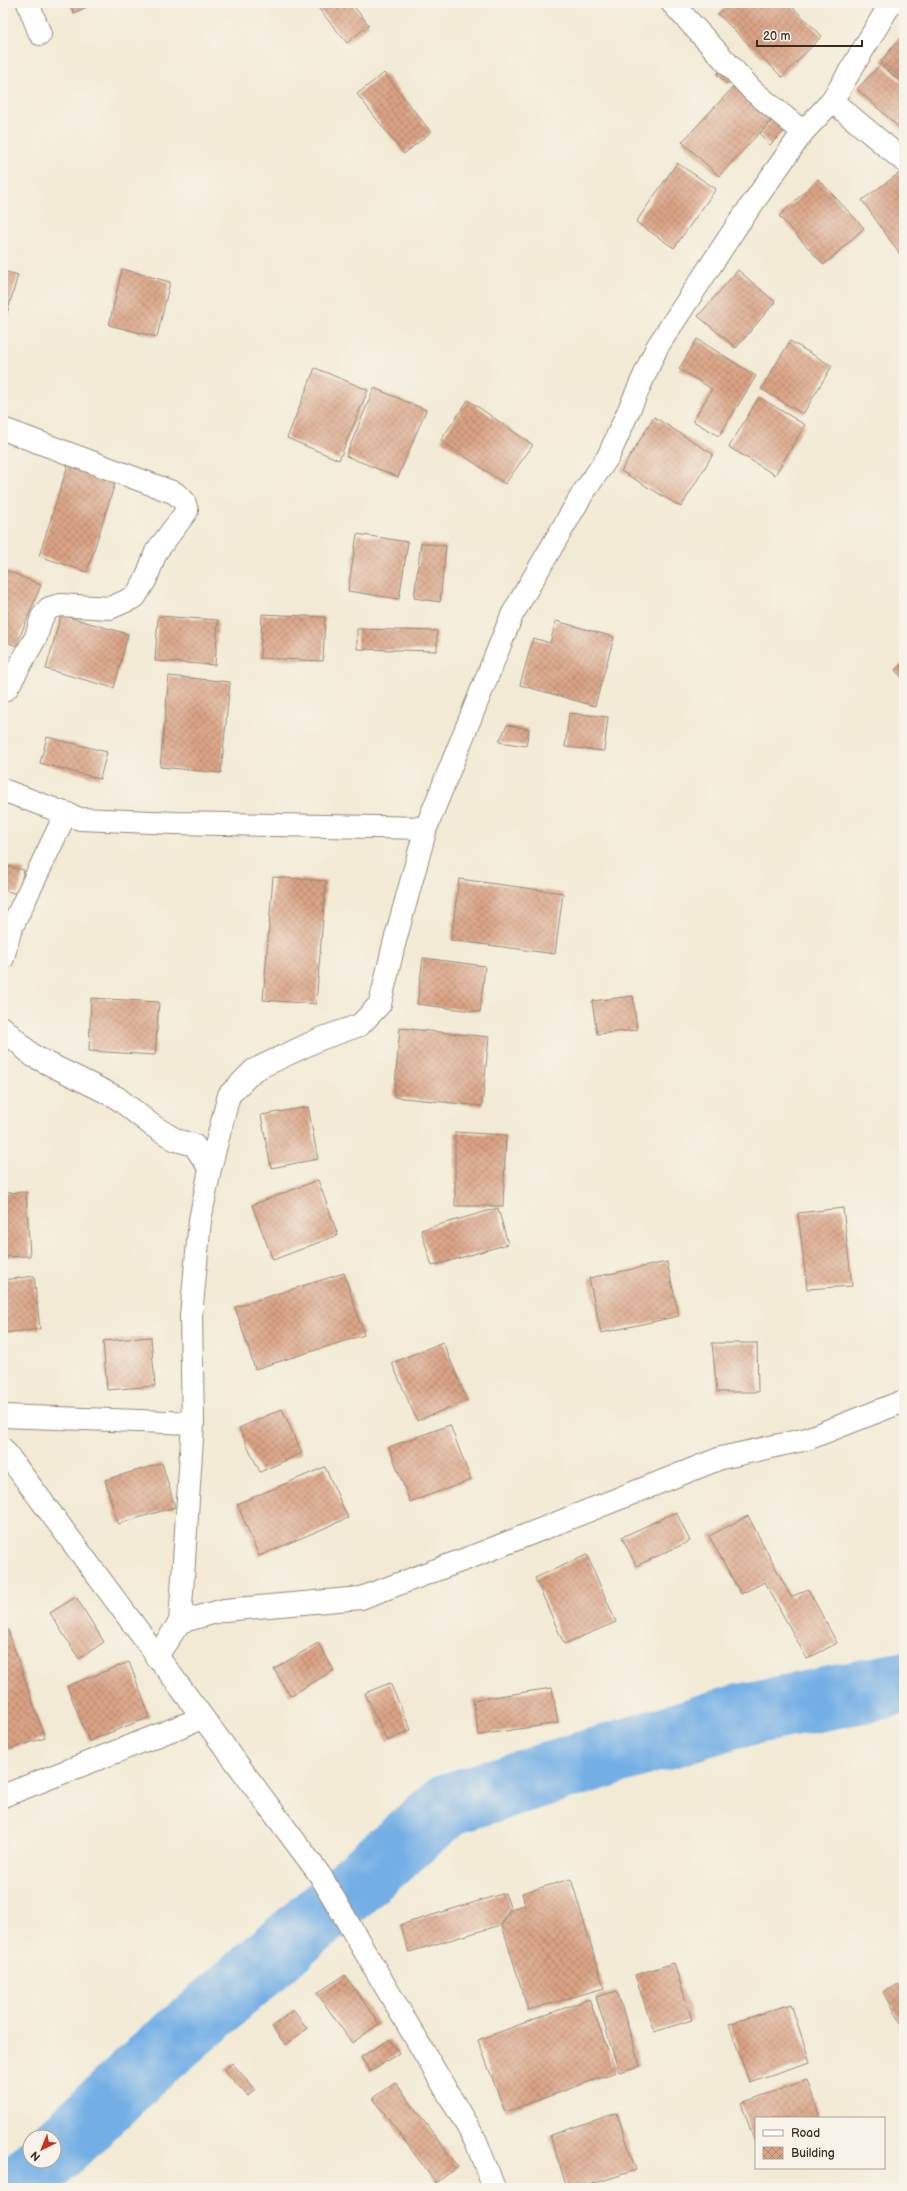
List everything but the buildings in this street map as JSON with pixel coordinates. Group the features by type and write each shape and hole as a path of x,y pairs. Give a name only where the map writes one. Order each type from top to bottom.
{"street":[{"path":"28,3 40,34"},
{"path":"672,3 753,91 803,132"},
{"path":"156,1657 180,1622 193,1423 191,1316 200,1220 210,1169 229,1095 254,1070 320,1039 360,1025 380,1004 394,944 426,828 512,615 583,493 608,457 658,347 738,224 803,132 832,101 891,3"},
{"path":"832,101 904,162"},
{"path":"3,429 175,493 184,500 187,511 156,552 146,579 135,597 110,608 60,605 49,608 42,616 36,637 7,688 3,691"},
{"path":"3,790 80,819 175,823 426,828"},
{"path":"3,958 10,932 66,813"},
{"path":"3,1028 33,1056 116,1097 153,1126 176,1140 194,1145 210,1169"},
{"path":"180,1622 224,1610 361,1598 478,1554 721,1458 807,1439 904,1401"},
{"path":"3,1416 193,1423"},
{"path":"3,1449 156,1657 320,1875 476,2141 494,2188"},
{"path":"3,1796 202,1718"}],"waterway":[{"path":"62,2145 139,2072 449,1804 733,1717 904,1683"},
{"path":"18,2188 38,2169"}]}
